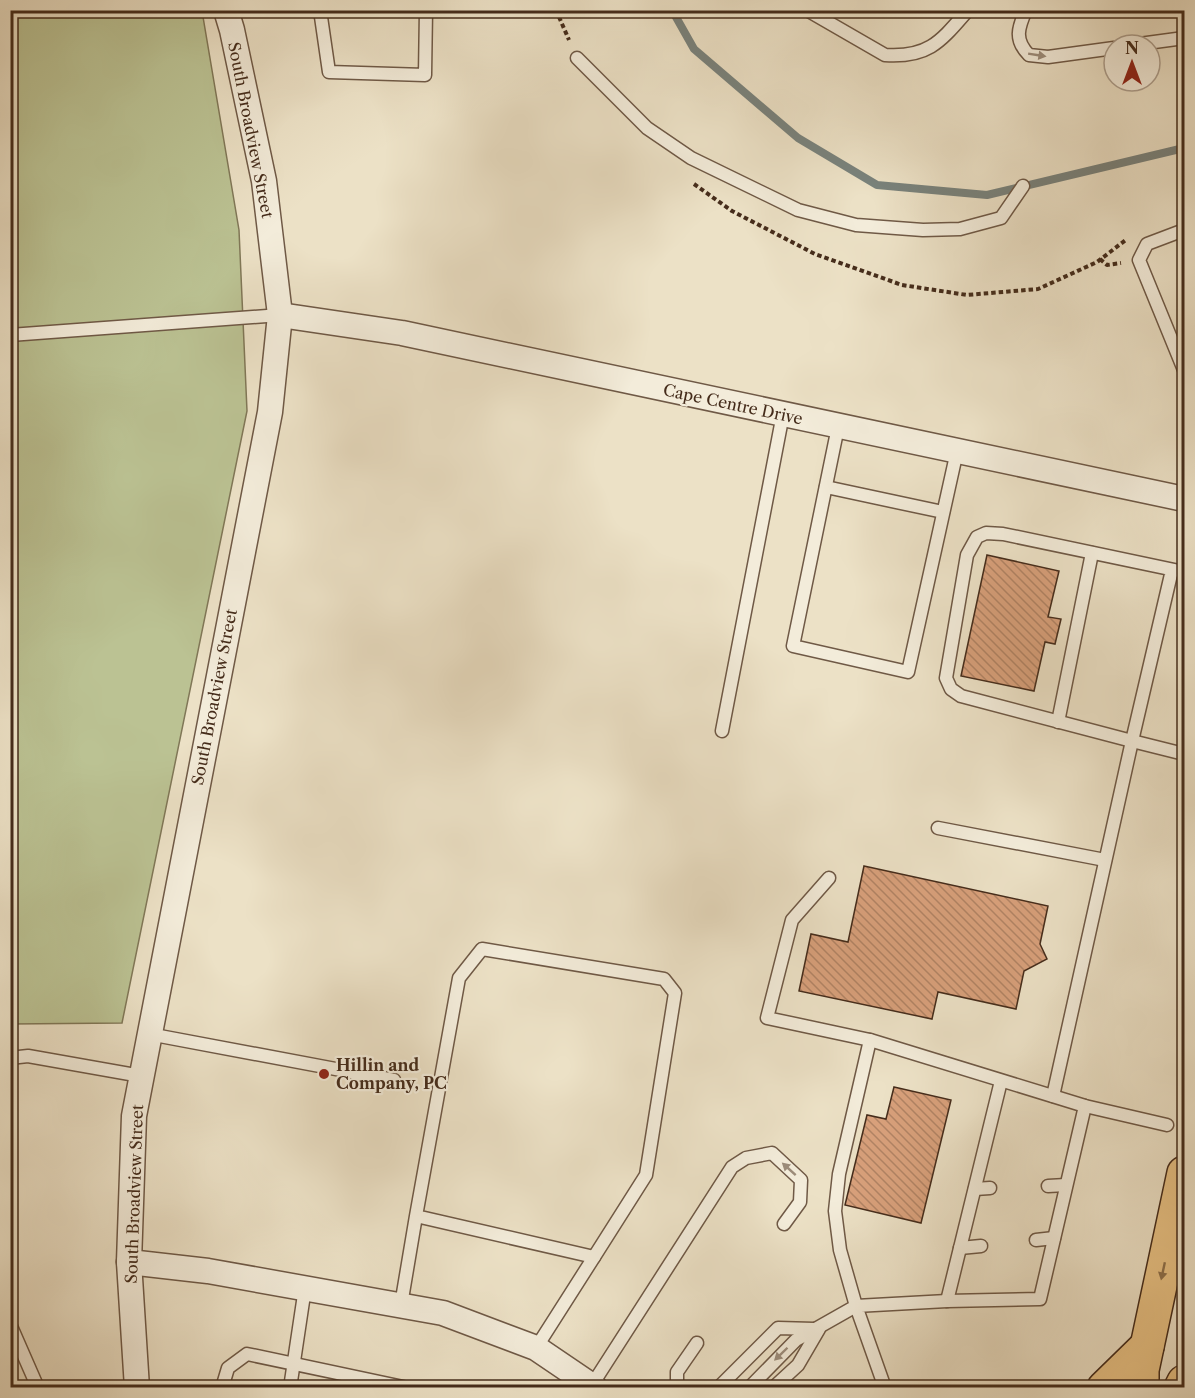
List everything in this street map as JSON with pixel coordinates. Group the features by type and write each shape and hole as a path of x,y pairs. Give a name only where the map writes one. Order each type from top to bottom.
{"main road":[{"path":"1143,1388 1142,1370 1185,1173"},
{"path":"1104,1388 1147,1346"},
{"path":"1181,1388 1185,1382"}],"street":[{"name":"South Broadview Street","path":"137,1388 129,1262 134,1116 270,412 280,315 264,181 226,10"},
{"name":"Cape Centre Drive","path":"280,315 402,333 1185,499"},
{"path":"129,1262 208,1271 443,1313 536,1348 594,1386"}],"lane":[{"path":"320,10 329,72 426,75 426,10"},
{"path":"807,10 885,56 913,56 934,48 968,10"},
{"path":"1026,10 1018,27 1018,40 1029,55 1048,57 1102,50"},
{"path":"1162,41 1185,38"},
{"path":"577,58 639,120 691,158 808,213 856,225 960,229 1001,218 1023,186"},
{"path":"1185,230 1147,244 1139,260 1185,370"},
{"path":"10,335 280,315"},
{"path":"722,731 783,414"},
{"path":"838,427 793,646 908,672 957,451"},
{"path":"826,487 944,512"},
{"path":"1053,1096 1132,741 1178,571 1003,534 986,533 977,537 967,555 946,678 951,689 961,696 1058,722 1132,741 1185,754"},
{"path":"1058,722 1092,553"},
{"path":"938,828 1105,860"},
{"path":"829,878 792,920 766,1018 870,1040 1085,1106 1167,1125"},
{"path":"401,1305 459,978 482,949 664,979 675,993 646,1175 536,1348"},
{"path":"149,1034 394,1080"},
{"path":"870,1040 839,1174 835,1211 840,1250 856,1306 885,1388"},
{"path":"10,1058 28,1056 141,1076"},
{"path":"947,1301 1001,1081"},
{"path":"748,1388 795,1340 819,1329 856,1306 1040,1299 1085,1106"},
{"path":"594,1386 732,1167 746,1158 772,1153 801,1180 800,1202 784,1224"},
{"path":"1048,1186 1066,1185"},
{"path":"975,1189 990,1188"},
{"path":"416,1216 594,1257"},
{"path":"1036,1240 1054,1238"},
{"path":"960,1248 981,1245"},
{"path":"290,1388 305,1288"},
{"path":"10,1324 38,1388"},
{"path":"718,1388 778,1328 819,1329"},
{"path":"773,1388 798,1365 819,1329"},
{"path":"677,1388 677,1372 697,1343"},
{"path":"222,1388 228,1368 247,1354 408,1388"}],"green space":[{"path":"10,11 202,11 239,230 247,411 122,1023 11,1024"}],"building":[{"path":"987,555 1059,571 1048,617 1061,619 1055,644 1045,642 1034,691 961,676"},
{"path":"864,866 1048,906 1040,944 1047,959 1024,971 1016,1009 938,992 932,1019 799,991 811,934 848,942"},
{"path":"894,1087 951,1100 921,1223 845,1205 867,1115 886,1119"}],"waterway":[{"path":"672,10 694,49 798,138 877,185 987,195 1184,148"}],"place":[{"name":"Hillin and Company, PC","path":"324,1074"}]}
